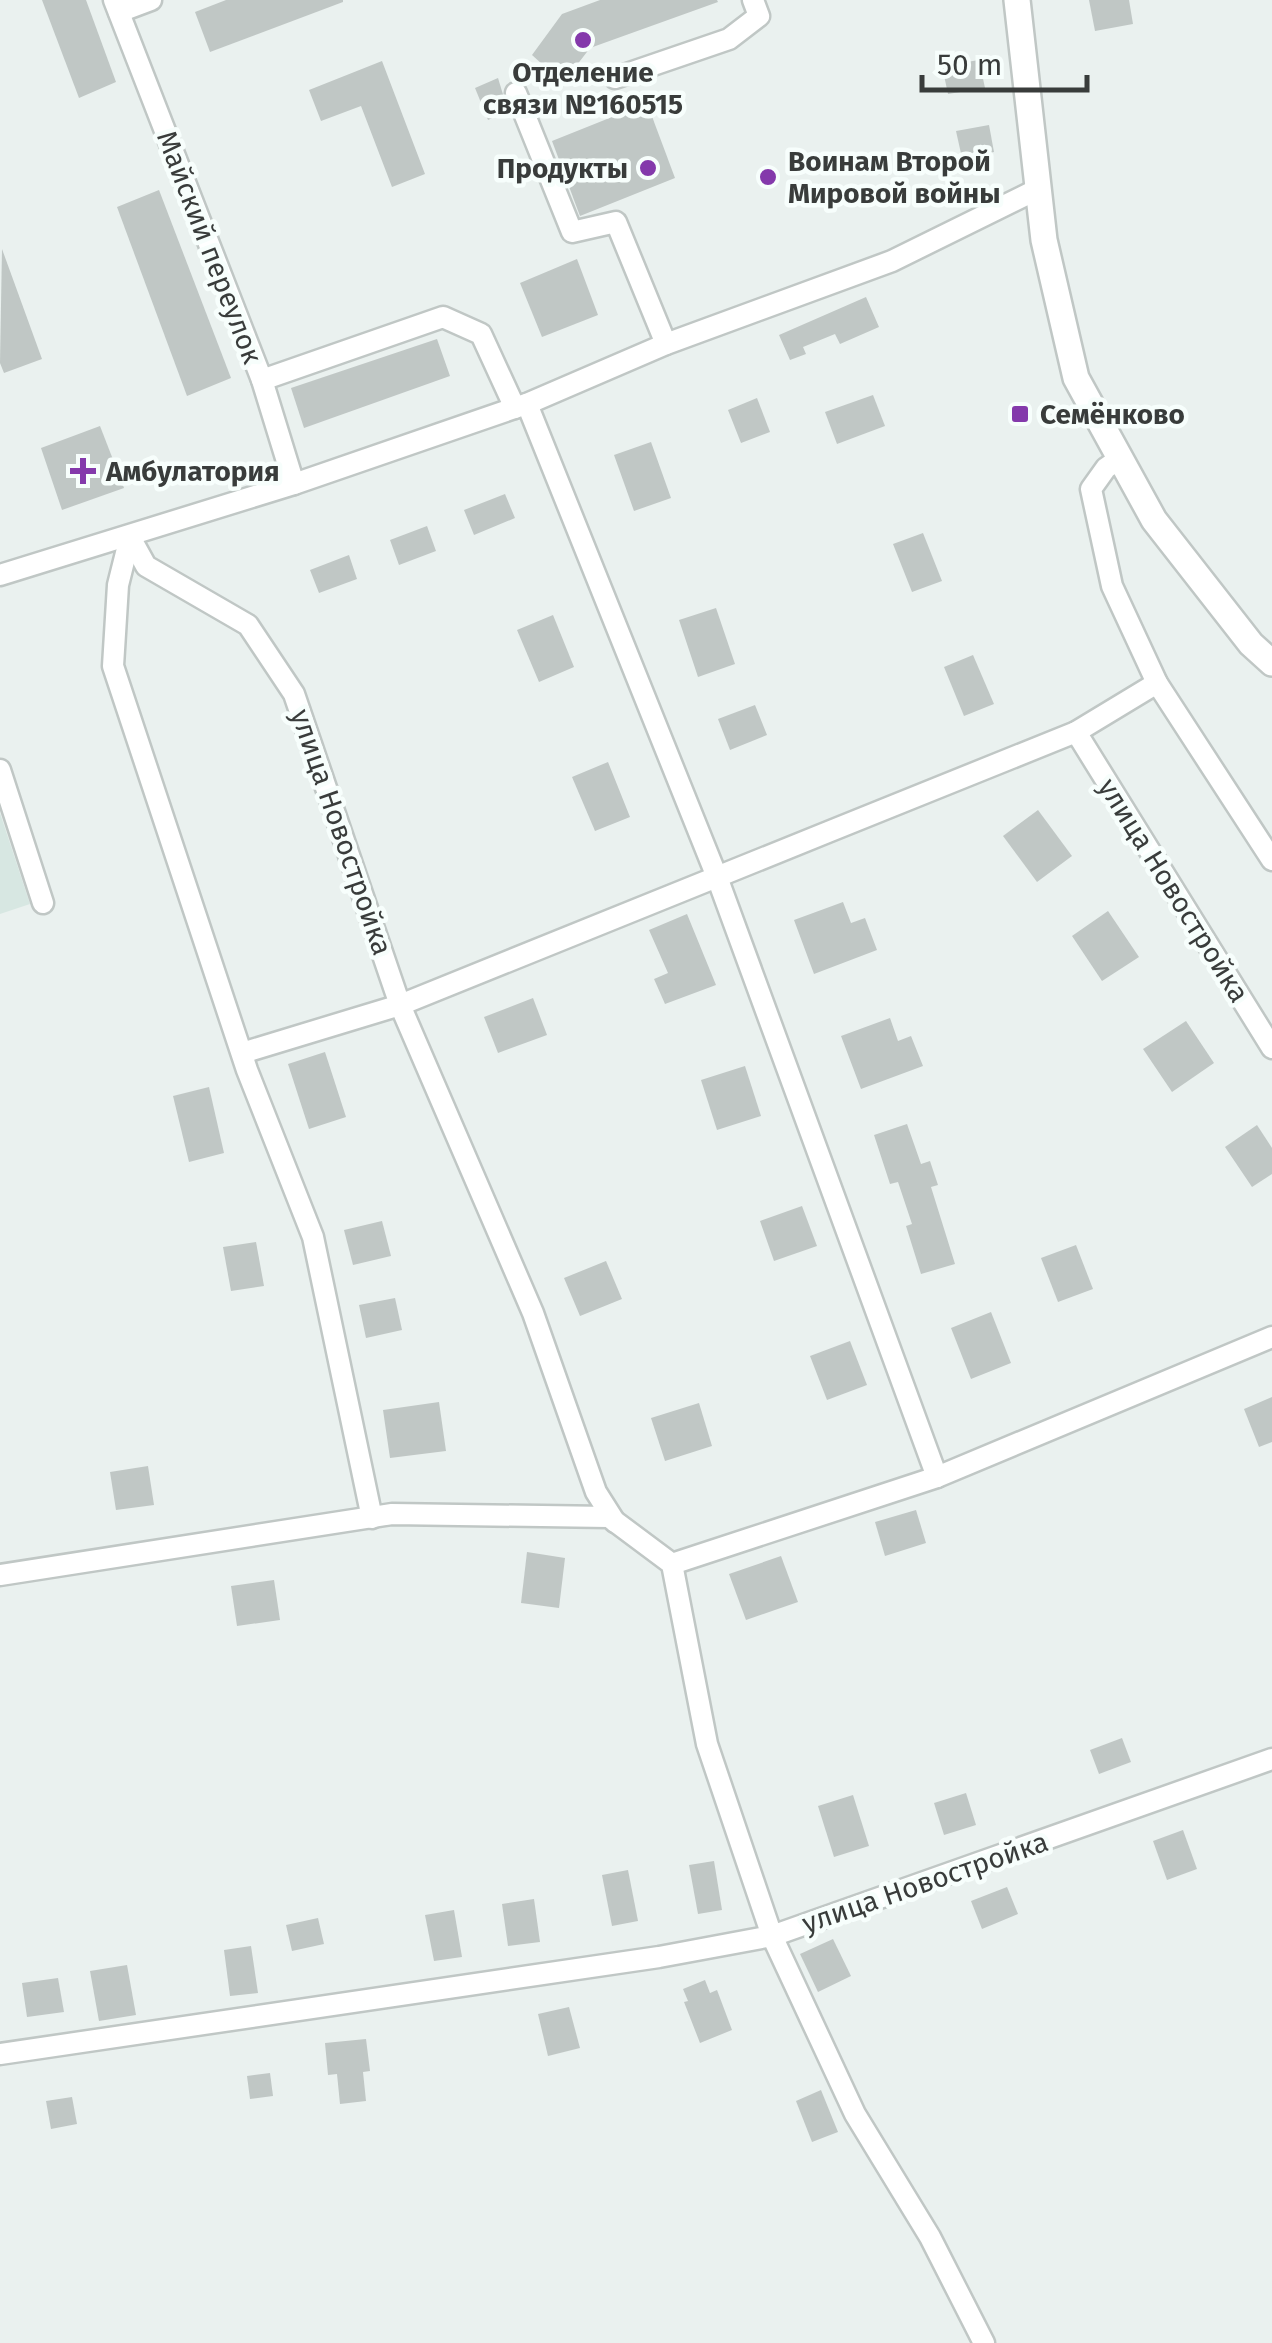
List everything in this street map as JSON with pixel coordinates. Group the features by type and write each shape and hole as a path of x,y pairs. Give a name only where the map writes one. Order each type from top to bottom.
{"street":[{"name":"Майский переулок","path":"152,0 116,6 262,380 294,484"},
{"path":"616,78 729,39 759,16 753,0"},
{"path":"1017,0 1044,240 1076,378 1154,520 1251,644 1272,664"},
{"path":"516,94 572,232 616,222 666,344"},
{"path":"0,575 294,484 521,406 666,344 892,261 1038,189"},
{"path":"262,380 443,317 481,334 521,406 717,877 938,1477"},
{"path":"1119,460 1106,468 1090,489 1112,586 1156,682 1272,860"},
{"path":"130,537 118,585 113,666 242,1053 314,1237 372,1518"},
{"name":"улица Новостройка","path":"130,537 146,566 248,625 294,694 400,1005 534,1313 596,1492 616,1522"},
{"path":"242,1053 400,1005 1076,732 1156,682"},
{"name":"улица Новостройка","path":"1076,732 1272,1048"},
{"path":"0,770 43,903"},
{"path":"672,1564 938,1477 1272,1337"},
{"name":"улица Новостройка","path":"0,1576 392,1514 609,1517 672,1564 707,1744 772,1936 1272,1759"},
{"path":"0,2054 640,1960 772,1936 855,2114 930,2237 984,2343"}],"shaded area":[{"path":"0,813 30,904 0,914"}],"building":[{"path":"42,0 86,0 116,82 79,98"},
{"path":"226,0 343,2 210,52 195,12"},
{"path":"600,0 718,2 590,48 563,83 532,55 562,14"},
{"path":"1089,0 1129,0 1133,24 1095,31"},
{"path":"979,60 985,88 948,94 942,66"},
{"path":"382,61 425,174 392,187 361,106 321,121 309,90"},
{"path":"498,78 508,111 488,120 475,88"},
{"path":"647,103 675,178 580,216 552,141"},
{"path":"989,125 994,152 962,158 956,131"},
{"path":"159,190 231,378 187,396 117,207"},
{"path":"2,249 42,359 4,373 0,363"},
{"path":"577,259 598,315 542,337 520,283"},
{"path":"866,297 879,327 840,344 835,334 803,347 806,354 790,360 779,335"},
{"path":"437,339 450,376 304,428 291,388"},
{"path":"873,395 885,426 837,444 825,412"},
{"path":"757,398 770,432 741,443 728,410"},
{"name":"Амбулатория","path":"100,426 124,488 62,510 41,448"},
{"path":"651,442 671,498 634,511 614,455"},
{"path":"505,494 515,518 474,535 464,510"},
{"path":"427,526 436,551 399,565 390,540"},
{"path":"923,533 942,581 912,592 893,544"},
{"path":"349,555 357,579 319,593 310,570"},
{"path":"716,608 735,664 698,677 679,620"},
{"path":"553,615 574,667 539,682 517,630"},
{"path":"973,655 994,704 964,716 944,667"},
{"path":"755,705 767,735 730,750 718,719"},
{"path":"608,762 630,817 595,831 572,777"},
{"path":"1038,810 1072,856 1037,882 1003,836"},
{"path":"843,902 851,923 865,918 877,950 814,974 794,920"},
{"path":"1108,911 1139,957 1102,981 1072,936"},
{"path":"687,914 716,985 665,1004 654,979 668,973 649,930"},
{"path":"533,998 547,1035 498,1053 484,1017"},
{"path":"890,1018 898,1041 911,1036 923,1066 861,1089 841,1036"},
{"path":"1186,1021 1214,1063 1172,1092 1143,1049"},
{"path":"325,1052 346,1117 309,1129 288,1064"},
{"path":"745,1066 761,1116 717,1130 701,1080"},
{"path":"209,1087 224,1153 189,1162 173,1096"},
{"path":"907,1124 921,1164 930,1161 938,1185 931,1187 955,1264 921,1274 906,1226 912,1224 898,1182 890,1184 874,1135"},
{"path":"1257,1125 1272,1148 1272,1174 1252,1187 1225,1147"},
{"path":"802,1206 817,1246 774,1261 760,1221"},
{"path":"382,1221 391,1256 353,1265 344,1230"},
{"path":"256,1242 264,1286 231,1291 223,1247"},
{"path":"1076,1245 1093,1289 1058,1302 1041,1258"},
{"path":"606,1261 622,1299 580,1316 564,1278"},
{"path":"395,1298 402,1330 366,1338 359,1305"},
{"path":"991,1312 1011,1363 971,1379 951,1328"},
{"path":"850,1341 867,1385 827,1400 810,1356"},
{"path":"1272,1397 1272,1442 1259,1447 1244,1409"},
{"path":"439,1402 446,1451 390,1458 383,1410"},
{"path":"699,1403 712,1446 665,1461 651,1418"},
{"path":"148,1466 154,1505 116,1510 110,1472"},
{"path":"916,1510 926,1543 885,1556 875,1522"},
{"path":"527,1552 565,1558 559,1608 521,1603"},
{"path":"781,1556 798,1602 746,1620 729,1574"},
{"path":"274,1580 280,1620 237,1626 231,1586"},
{"path":"1122,1738 1131,1762 1099,1774 1090,1750"},
{"path":"966,1793 976,1825 944,1835 934,1803"},
{"path":"853,1795 869,1846 834,1857 818,1806"},
{"path":"1183,1830 1197,1869 1167,1880 1153,1841"},
{"path":"714,1861 722,1910 698,1914 689,1865"},
{"path":"628,1870 638,1921 612,1926 602,1875"},
{"path":"1007,1887 1018,1914 982,1929 971,1901"},
{"path":"534,1899 540,1942 508,1946 502,1904"},
{"path":"454,1910 462,1957 434,1961 425,1915"},
{"path":"318,1918 324,1944 292,1951 286,1925"},
{"path":"833,1939 851,1976 818,1992 800,1954"},
{"path":"251,1946 258,1993 230,1996 224,1950"},
{"path":"127,1965 136,2015 99,2021 90,1971"},
{"path":"58,1978 64,2012 27,2017 22,1983"},
{"path":"705,1980 710,1993 717,1990 732,2030 700,2043 683,1989"},
{"path":"569,2007 580,2048 548,2056 538,2014"},
{"path":"366,2039 370,2071 363,2072 366,2101 340,2104 337,2074 328,2075 325,2043"},
{"path":"270,2073 273,2096 250,2099 247,2076"},
{"path":"821,2090 838,2132 812,2142 796,2101"},
{"path":"72,2097 77,2124 51,2129 46,2101"}],"place":[{"name":"Отделение связи №160515","path":"583,40"},
{"name":"Продукты","path":"648,168"},
{"name":"Воинам Второй Мировой войны","path":"768,177"},
{"name":"Семёнково","path":"1020,414"},
{"name":"Амбулатория","path":"83,471"}]}
